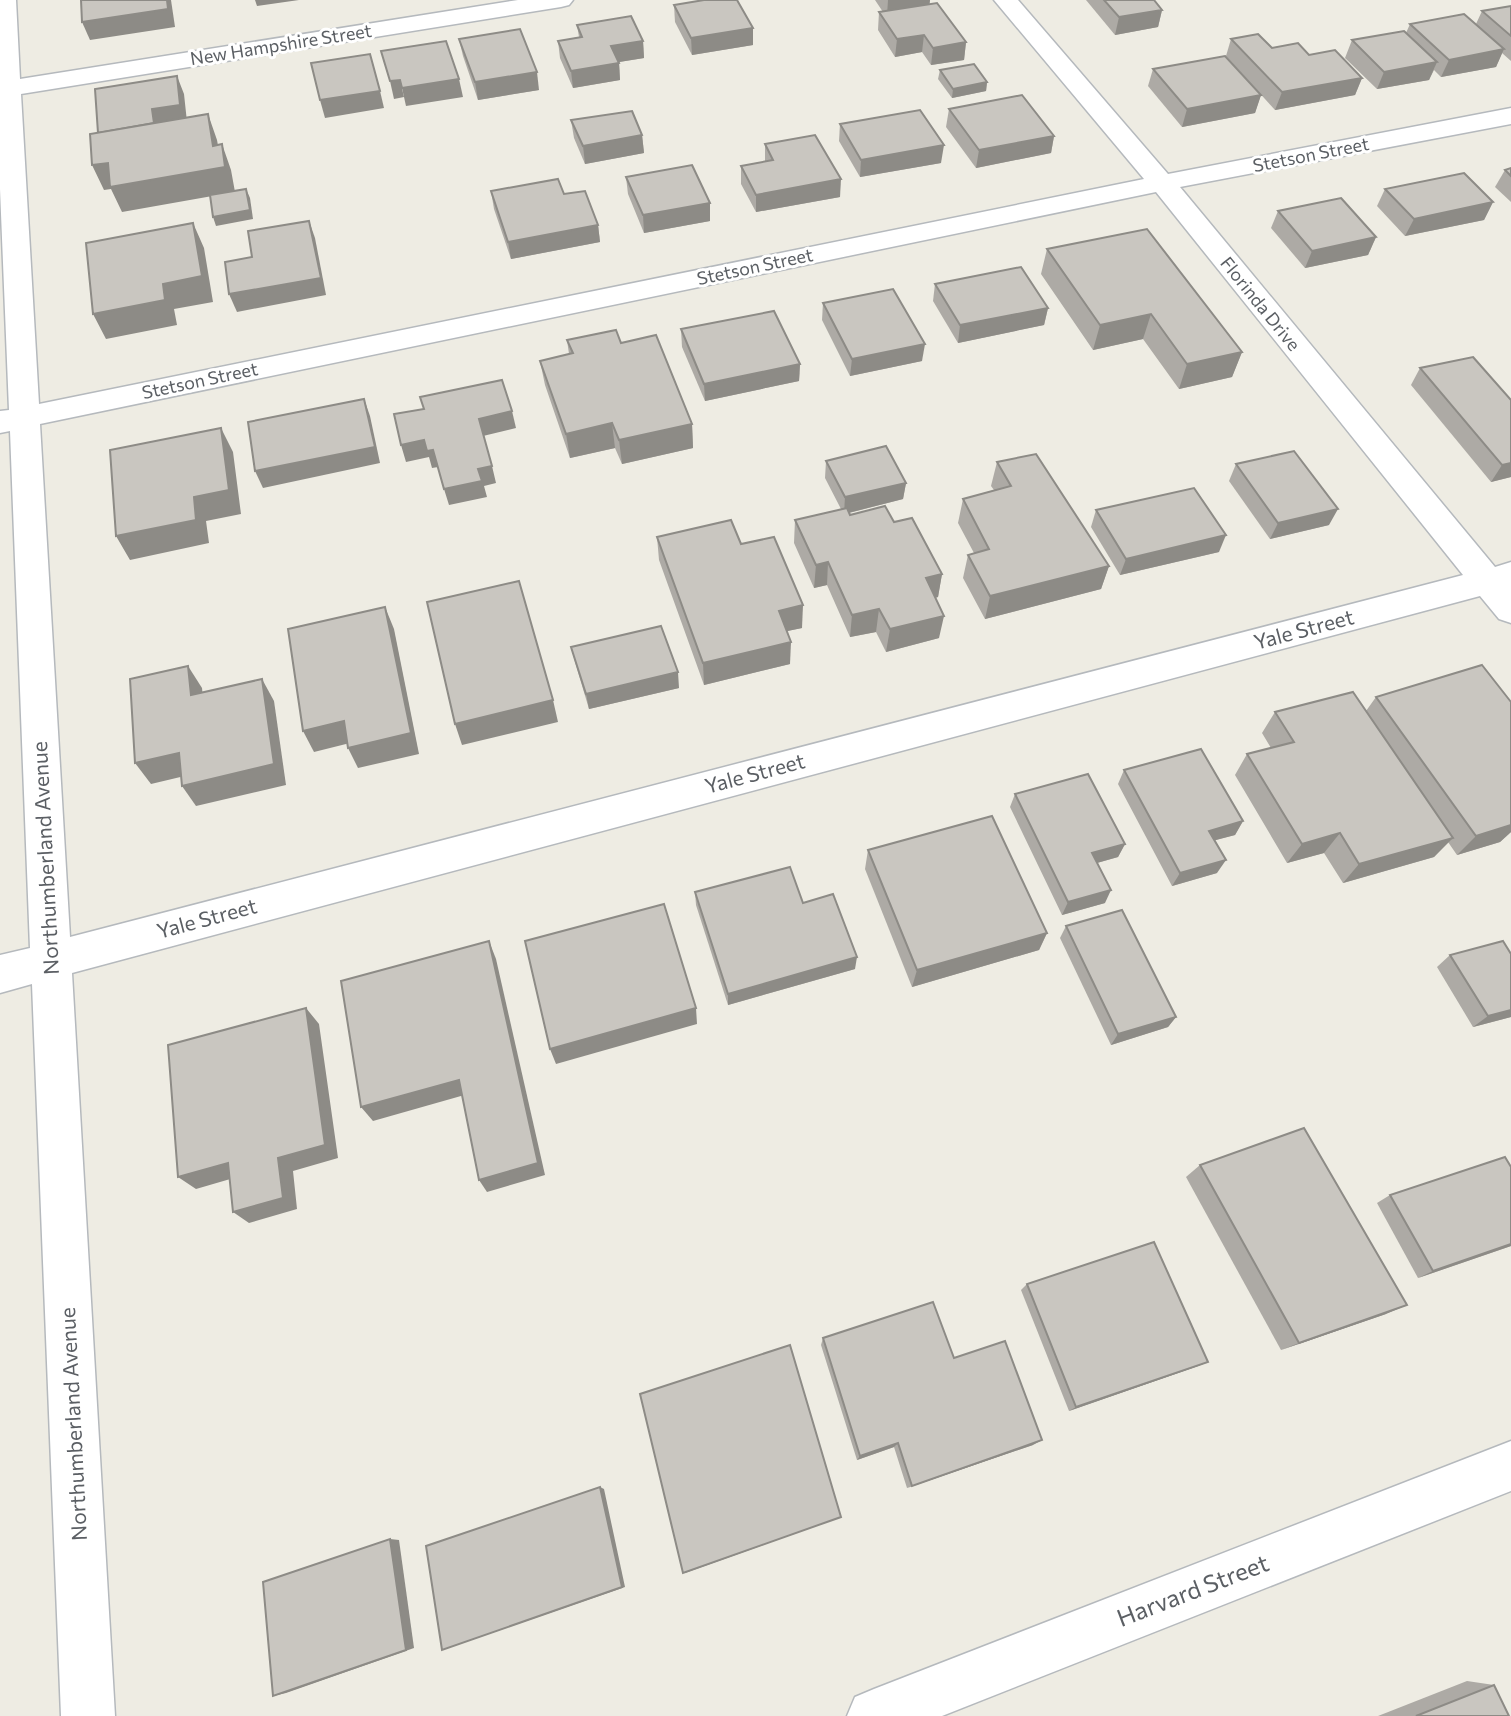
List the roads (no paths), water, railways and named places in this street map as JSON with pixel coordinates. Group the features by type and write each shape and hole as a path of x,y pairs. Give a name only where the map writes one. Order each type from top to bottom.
{"street":[{"name":"Northumberland Avenue","path":"4,0 11,419 52,960 88,1716"},
{"name":"New Hampshire Street","path":"4,89 561,0"},
{"name":"Florinda Drive","path":"1006,0 1499,578 1511,610"},
{"name":"Stetson Street","path":"11,419 1162,183 1511,116"},
{"name":"Yale Street","path":"0,974 1499,578"},
{"name":"Harvard Street","path":"874,1716 1511,1466"}]}
